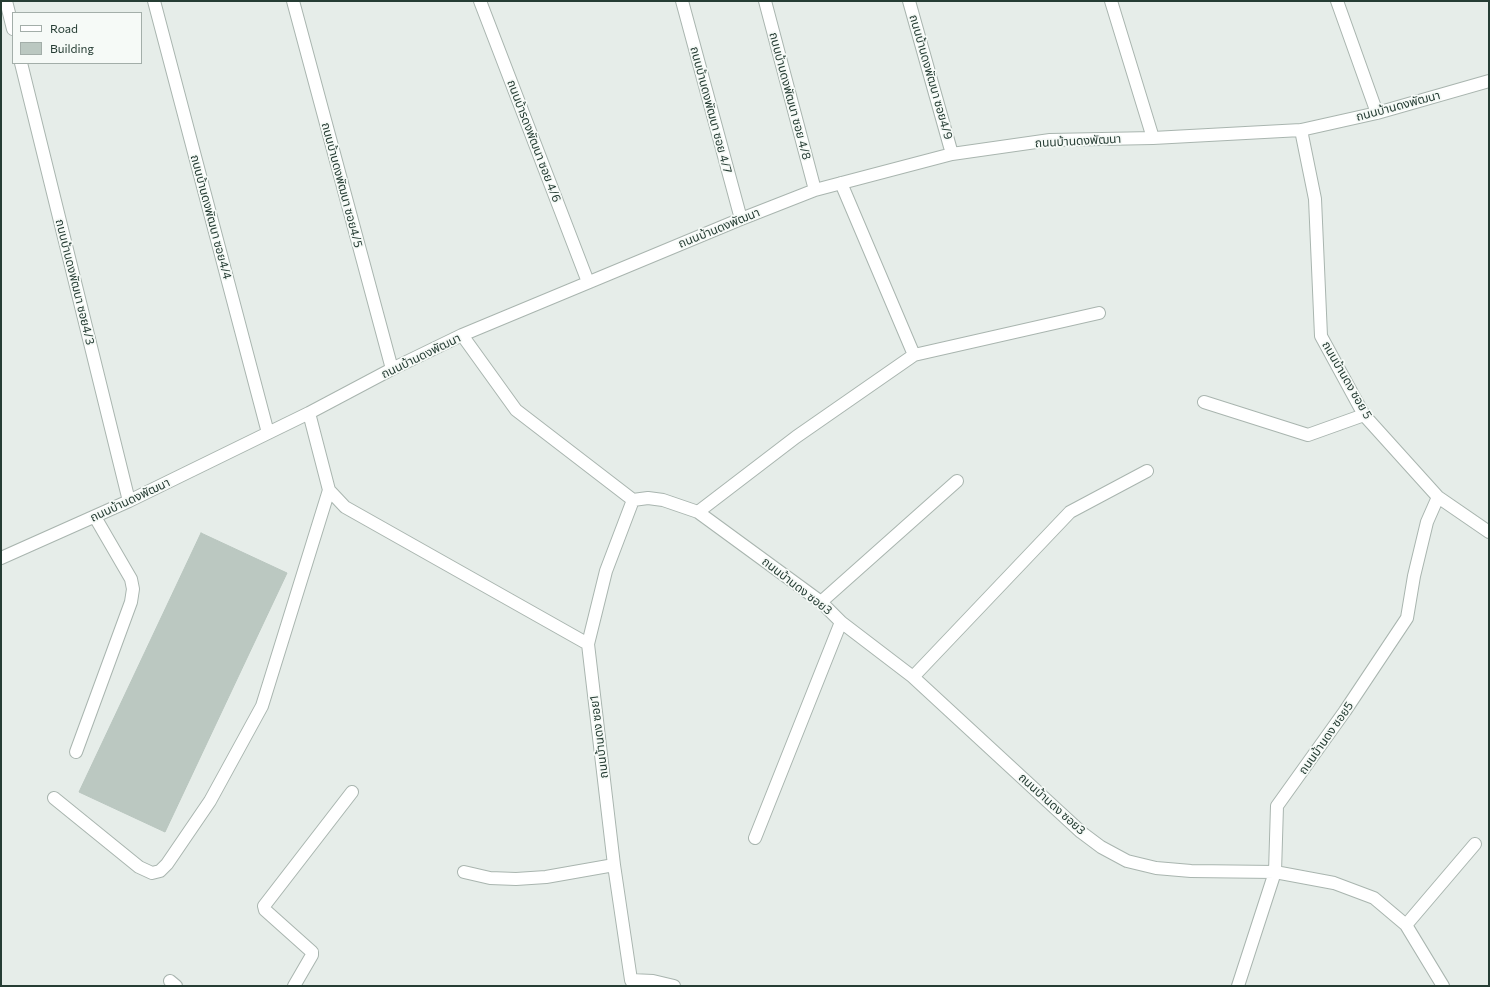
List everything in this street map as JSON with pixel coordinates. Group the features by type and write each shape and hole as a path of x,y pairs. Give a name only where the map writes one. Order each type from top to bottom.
{"street":[{"path":"6,1 12,24"},
{"name":"ถนนบ้านดงพัฒนา ซอย4/4","path":"154,1 268,433"},
{"name":"ถนนบ้านดงพัฒนา ซอย4/5","path":"293,1 392,369"},
{"name":"ถนนบ้ารดงพัฒนา ซอย 4/6","path":"480,1 588,282"},
{"name":"ถนนบ้านดงพัฒนา ซอย 4/7","path":"682,1 741,219"},
{"name":"ถนนบ้านดงพัฒนา ซอย 4/8","path":"766,1 815,190"},
{"name":"ถนนบ้านดงพัฒนา ซอย4/9","path":"909,1 952,154"},
{"path":"1111,1 1153,138"},
{"path":"1337,1 1377,113"},
{"name":"ถนนบ้านดงพัฒนา ซอย4/3","path":"22,64 129,501"},
{"name":"ถนนบ้านดงพัฒนา","path":"1,558 129,501 309,413 392,369 462,335 741,219 815,190 952,154 1050,140 1153,138 1301,130 1377,113 1489,81"},
{"name":"ถนนบ้านดง ซอย 5","path":"1301,130 1315,199 1321,336 1364,415 1438,498 1489,532"},
{"path":"841,183 914,355"},
{"path":"698,512 796,437 914,355 1099,313"},
{"path":"462,335 516,410 633,500"},
{"path":"1204,402 1308,435 1364,415"},
{"path":"309,413 329,490 345,507 588,644"},
{"path":"912,677 1070,512 1147,471"},
{"path":"821,602 957,481"},
{"path":"54,798 139,867 152,872 160,871 168,864 210,801 262,706 329,490"},
{"name":"ถนนบ้านดง ซอย3","path":"633,500 648,498 663,500 698,512 821,602 841,622 912,677 1081,832 1101,847 1127,862 1156,868 1191,871 1276,872 1334,883 1374,898 1406,925 1443,986"},
{"name":"ถนนบ้านดง ซอย5","path":"1238,986 1276,872 1278,806 1345,711 1407,618 1414,576 1427,522 1438,498"},
{"name":"ถนนบ้านดง ซอย1","path":"633,500 606,571 588,644 614,865 632,983 653,981 674,986"},
{"path":"76,752 131,602 133,589 131,579 95,517"},
{"path":"755,838 841,622"},
{"path":"294,986 312,955 312,952 265,910 264,906 352,792"},
{"path":"1406,925 1475,844"},
{"path":"464,872 490,878 516,880 546,877 614,865"}],"building":[{"path":"201,533 287,573 165,832 79,792"}]}
